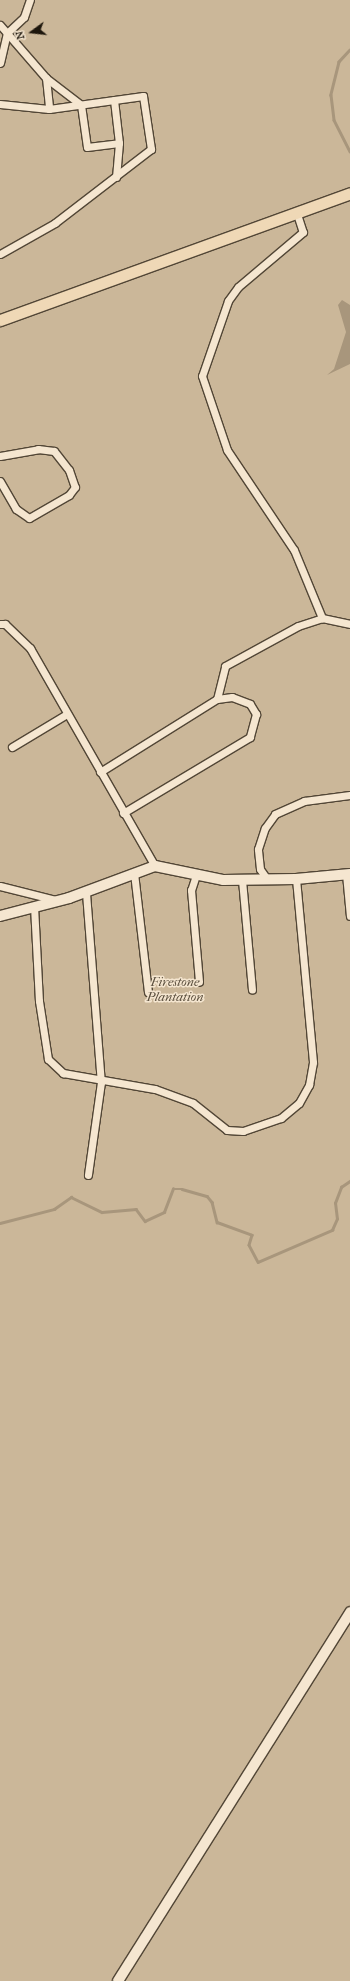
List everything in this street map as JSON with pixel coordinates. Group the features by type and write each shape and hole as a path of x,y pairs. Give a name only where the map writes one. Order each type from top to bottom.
{"main road":[{"path":"0,320 297,214 350,193"},
{"path":"0,916 86,893 155,866 196,875 242,880 296,879 348,874"},
{"path":"118,1981 350,1612"}],"street":[{"path":"0,63 7,33 24,17 30,0"},
{"path":"0,25 46,78 81,105 87,147 119,143"},
{"path":"46,78 49,109"},
{"path":"0,104 49,109 143,96 151,149 55,222 0,254"},
{"path":"114,100 119,143 116,176"},
{"path":"297,214 303,232 238,287 228,302 202,376 227,450 294,550 322,618"},
{"path":"0,456 38,449 54,452 70,470 75,487 69,495 29,518 16,509 0,481"},
{"path":"217,699 225,666 298,626 322,618 350,624"},
{"path":"0,624 5,624 30,648 155,866"},
{"path":"100,772 217,699 232,697 250,704 256,714 250,737 123,812"},
{"path":"12,747 67,714"},
{"path":"267,879 260,869 258,849 264,828 275,814 304,801 350,795"},
{"path":"134,873 148,992"},
{"path":"348,874 350,916"},
{"path":"196,875 191,890 199,982"},
{"path":"34,906 39,1001 48,1059 63,1073 101,1082 155,1088 193,1103 227,1130 242,1131 281,1118 299,1103 309,1085 313,1062 296,879"},
{"path":"242,880 252,990"},
{"path":"0,886 56,900"},
{"path":"86,893 101,1082 88,1175"}],"green space":[{"name":"Firestone Plantation","path":"0,0 350,0 350,1981 0,1981"}],"shaded area":[{"path":"342,300 350,305 350,364 327,375 334,369 346,332 338,305"}],"waterway":[{"path":"350,50 339,62 331,95 334,120 350,151"},
{"path":"0,1223 54,1209 71,1197 102,1212 136,1209 145,1221 164,1212 173,1189 182,1189 207,1196 212,1202 217,1222 252,1235 249,1245 258,1262 332,1230 337,1219 335,1203 341,1187 350,1181"}]}
